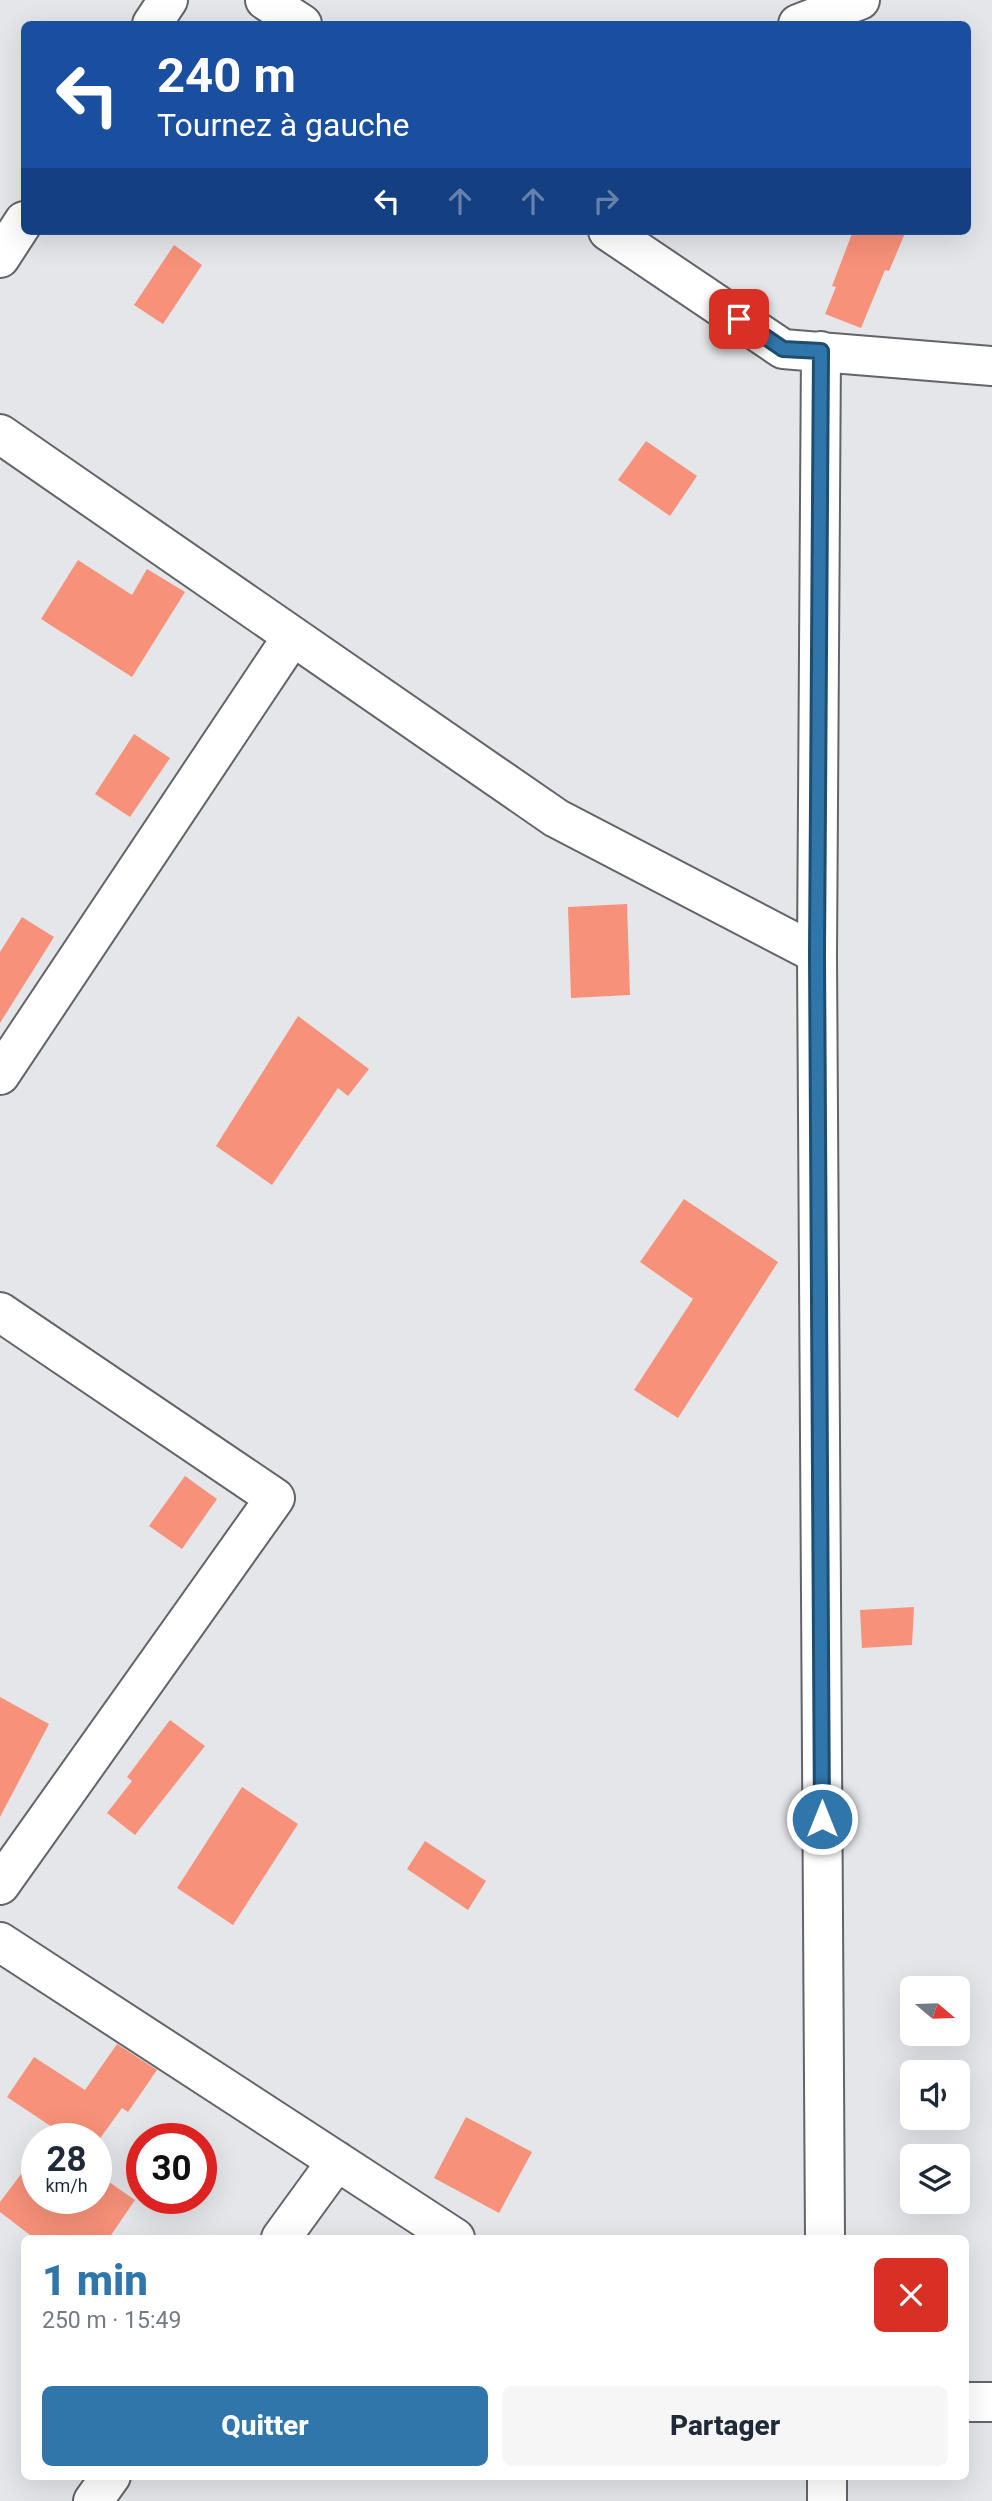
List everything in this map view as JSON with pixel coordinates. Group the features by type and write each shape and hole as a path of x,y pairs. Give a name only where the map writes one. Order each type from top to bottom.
{"street":[{"path":"154,21 168,0"},
{"path":"265,0 297,21"},
{"path":"806,21 860,0"},
{"path":"0,258 21,226"},
{"path":"614,235 783,349 992,366"},
{"path":"821,351 817,954 825,2235"},
{"path":"0,434 556,818 817,954"},
{"path":"0,1074 292,637"},
{"path":"0,1312 275,1498 0,1885"},
{"path":"0,1942 450,2235"},
{"path":"283,2235 337,2161"},
{"path":"969,2402 992,2402"},
{"path":"93,2501 108,2480"},
{"path":"827,2480 827,2501"}],"building":[{"path":"851,235 904,235 889,271 885,270 861,328 825,314 836,287 832,286"},
{"path":"174,245 202,265 163,324 134,305"},
{"path":"646,441 697,476 670,516 618,480"},
{"path":"78,560 132,595 147,569 185,592 132,677 41,619"},
{"path":"134,734 170,758 130,817 95,794"},
{"path":"627,904 630,995 571,998 568,907"},
{"path":"22,917 54,937 0,1023 0,952"},
{"path":"298,1016 369,1069 348,1096 338,1088 272,1185 216,1146"},
{"path":"684,1199 778,1262 678,1418 634,1390 693,1299 640,1262"},
{"path":"185,1476 217,1499 182,1549 149,1526"},
{"path":"914,1607 912,1645 862,1648 860,1610"},
{"path":"0,1697 49,1724 0,1817"},
{"path":"170,1720 205,1746 135,1835 107,1813 132,1781 127,1777"},
{"path":"242,1787 298,1824 233,1925 177,1888"},
{"path":"425,1841 486,1881 468,1910 407,1869"},
{"path":"117,2044 157,2070 128,2112 122,2108 111,2123 46,2123 7,2097 34,2057 85,2090"},
{"path":"466,2117 532,2152 499,2213 434,2178"},
{"path":"21,2174 21,2214 112,2214 112,2184 126,2194 126,2213 111,2235 30,2235 0,2212 0,2202"}],"route":[{"path":"739,319 783,349 821,351 817,954 822,1819"}]}
